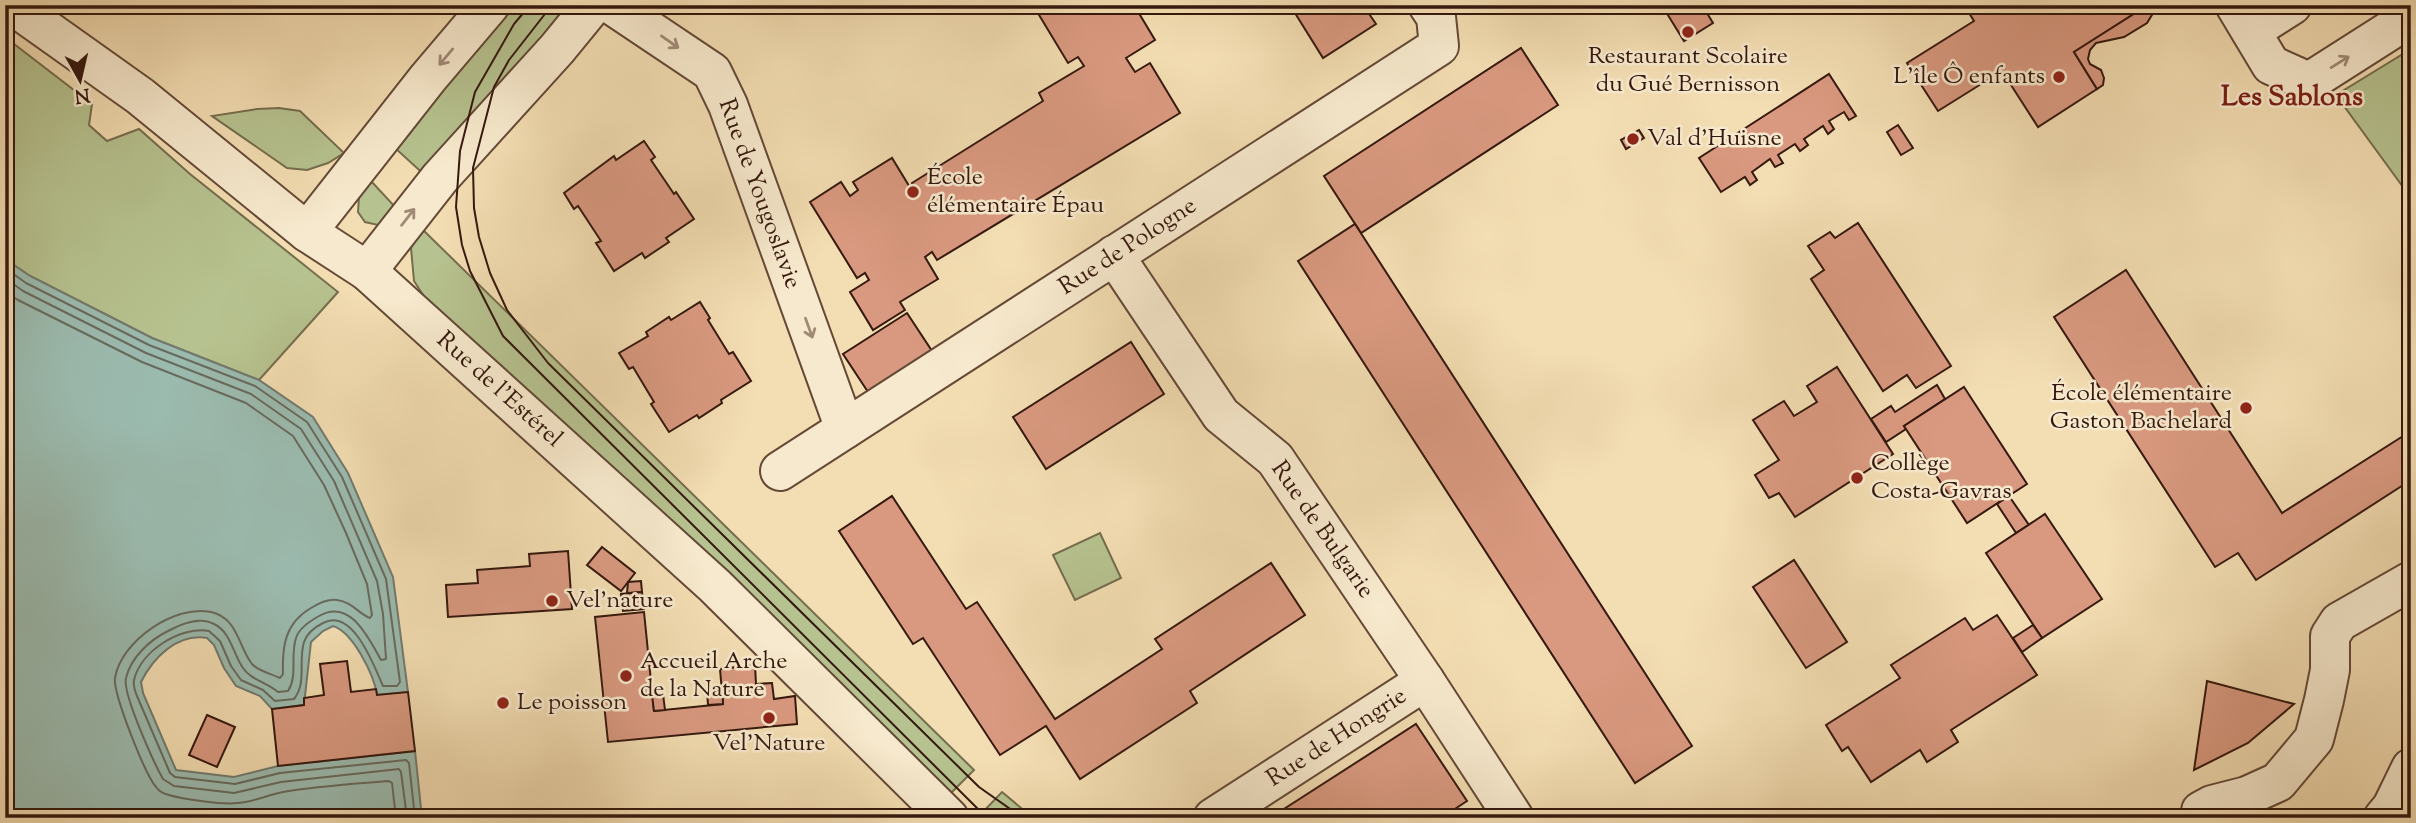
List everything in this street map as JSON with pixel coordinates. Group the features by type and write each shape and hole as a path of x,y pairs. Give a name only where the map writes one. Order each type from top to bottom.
{"street":[{"name":"Rue de l'Estérel","path":"12,5 140,96 307,232 367,271 716,586 949,818"},
{"path":"307,232 428,78 490,5"},
{"path":"367,271 440,178 557,49 593,5"},
{"name":"Rue de Yougoslavie","path":"612,5 712,72 728,105 845,429"},
{"name":"Rue de Pologne","path":"780,471 1439,46 1436,17 1429,5"},
{"path":"2292,5 2243,18 2272,65 2309,82 2411,17"},
{"name":"Rue de Bulgarie","path":"1114,256 1221,415 1275,459 1514,818"},
{"path":"2200,818 2201,811 2212,804 2247,796 2278,782 2314,739 2330,670 2330,636 2339,622 2411,581"},
{"name":"Rue de Hongrie","path":"1213,818 1425,681"},
{"path":"2383,818 2392,807 2411,768"}],"green space":[{"path":"511,5 577,5 428,178 395,148"},
{"path":"5,37 92,104 89,125 107,141 139,129 190,174 338,292 259,380 152,338 30,276 5,259"},
{"path":"2411,49 2411,198 2336,95"},
{"path":"279,108 300,111 344,153 328,163 307,170 287,168 212,116"},
{"path":"371,181 398,210 378,225 365,222 358,212 359,197"},
{"path":"418,225 974,770 949,795 682,530 427,301 414,281 411,248"},
{"path":"1100,533 1121,578 1075,600 1053,555"},
{"path":"1002,792 1033,818 977,818"}],"water":[{"path":"5,259 30,276 152,338 259,380 313,417 348,473 393,577 408,692 377,695 372,677 355,645 348,636 333,626 311,642 304,705 272,709 260,696 236,686 214,645 207,638 186,639 159,656 141,682 143,693 176,770 234,777 278,766 415,751 422,818 5,818"}],"building":[{"path":"1033,5 1134,5 1155,40 1126,58 1135,72 1150,63 1180,113 937,260 932,252 925,257 938,279 900,302 905,310 873,330 850,292 869,280 865,273 857,278 810,202 841,182 850,196 858,190 853,182 892,158 911,189 914,187 912,183 1043,101 1039,93 1084,66 1078,57 1068,63"},
{"path":"1290,5 1363,5 1376,24 1323,58"},
{"name":"Restaurant Scolaire du Gué Bernisson","path":"1667,5 1702,5 1713,23 1684,41 1666,12 1670,10"},
{"path":"1964,5 2136,5 2140,10 2074,52 2097,89 2038,127 2002,71 1938,111 1907,63 1974,21"},
{"path":"2136,5 2158,5 2147,23 2124,37 2096,43 2090,50 2090,64 2101,70 2104,78 2103,85 2097,89 2074,52 2140,10"},
{"path":"1521,48 1558,105 1361,233 1324,176"},
{"path":"1829,74 1856,116 1849,120 1844,112 1829,121 1834,129 1828,134 1823,126 1804,139 1808,145 1800,151 1795,144 1778,155 1783,163 1775,167 1770,159 1752,172 1757,180 1750,185 1745,177 1721,192 1699,158"},
{"path":"1898,125 1913,148 1901,155 1887,132"},
{"name":"Val d'Huisne","path":"1639,130 1644,138 1626,149 1621,140"},
{"path":"644,141 655,157 651,160 694,219 666,238 669,242 645,258 642,253 614,271 596,243 601,241 578,206 574,209 564,193 614,156 616,160"},
{"path":"1858,223 1951,366 1916,388 1907,375 1883,391 1811,279 1824,270 1808,246 1830,232 1835,238"},
{"path":"1355,224 1692,746 1635,783 1298,261"},
{"path":"2126,270 2282,513 2411,431 2411,480 2256,580 2238,553 2215,567 2054,317"},
{"path":"700,302 729,354 733,352 751,381 699,418 697,415 669,432 651,404 654,402 633,367 629,369 619,353 648,336 646,332 669,317 671,320"},
{"path":"907,313 932,351 868,392 843,354"},
{"path":"1131,342 1164,394 1046,469 1013,417"},
{"path":"1837,367 1893,454 1795,517 1779,493 1769,498 1755,475 1779,460 1753,420 1784,401 1794,416 1817,402 1807,386"},
{"path":"1937,385 1945,399 1904,426 1906,429 1886,442 1871,419 1891,406 1895,412"},
{"path":"1964,387 2027,484 1967,523 1904,426"},
{"path":"892,496 966,609 977,602 1055,719 1162,649 1155,639 1271,563 1305,615 1190,691 1197,703 1080,779 1046,726 1000,755 923,638 913,644 839,531"},
{"path":"2009,496 2029,525 2016,533 1997,504"},
{"path":"2045,514 2102,599 2042,638 1986,553"},
{"path":"602,547 635,573 621,591 587,565"},
{"path":"568,551 572,609 448,617 446,585 478,583 477,570 530,566 529,554"},
{"path":"1794,560 1847,642 1806,668 1753,587"},
{"path":"641,581 642,592 627,593 628,582"},
{"path":"642,592 644,609 623,611 621,594"},
{"name":"Accueil Arche de la Nature","path":"644,612 654,711 723,704 720,669 755,665 756,684 772,683 774,699 795,696 797,724 608,742 595,617"},
{"path":"1997,615 2037,675 1951,730 1958,742 1927,762 1920,750 1871,782 1848,747 1842,751 1826,725 1900,678 1891,665 1965,618 1973,630"},
{"path":"2033,625 2042,638 2022,652 2013,638"},
{"path":"347,661 351,692 376,689 377,695 408,692 415,751 278,766 272,709 304,705 304,698 324,695 320,664"},
{"path":"2207,681 2294,704 2248,743 2194,770"},
{"path":"662,686 665,710 654,711 651,687"},
{"path":"722,688 723,704 708,705 707,690"},
{"path":"207,715 235,727 217,767 189,755"},
{"path":"1416,724 1467,801 1441,818 1270,818"}],"tram line":[{"path":"530,5 514,24 475,92 460,151 456,207 462,245 470,271 503,336 987,818"},
{"path":"552,5 509,60 494,87 473,168 474,208 479,237 490,273 507,310 548,363 979,787 1023,818"}],"place":[{"name":"Restaurant Scolaire du Gué Bernisson","path":"1688,32"},
{"name":"L'île Ô enfants","path":"2059,77"},
{"name":"Val d'Huisne","path":"1633,139"},
{"name":"École élémentaire Épau","path":"913,192"},
{"name":"École élémentaire Gaston Bachelard","path":"2246,408"},
{"name":"Collège Costa-Gavras","path":"1857,478"},
{"name":"Vel'nature","path":"552,601"},
{"name":"Accueil Arche de la Nature","path":"626,676"},
{"name":"Le poisson","path":"503,703"},
{"name":"Vel'Nature","path":"769,718"}],"district":[{"name":"Les Sablons","path":"2292,98"}]}
